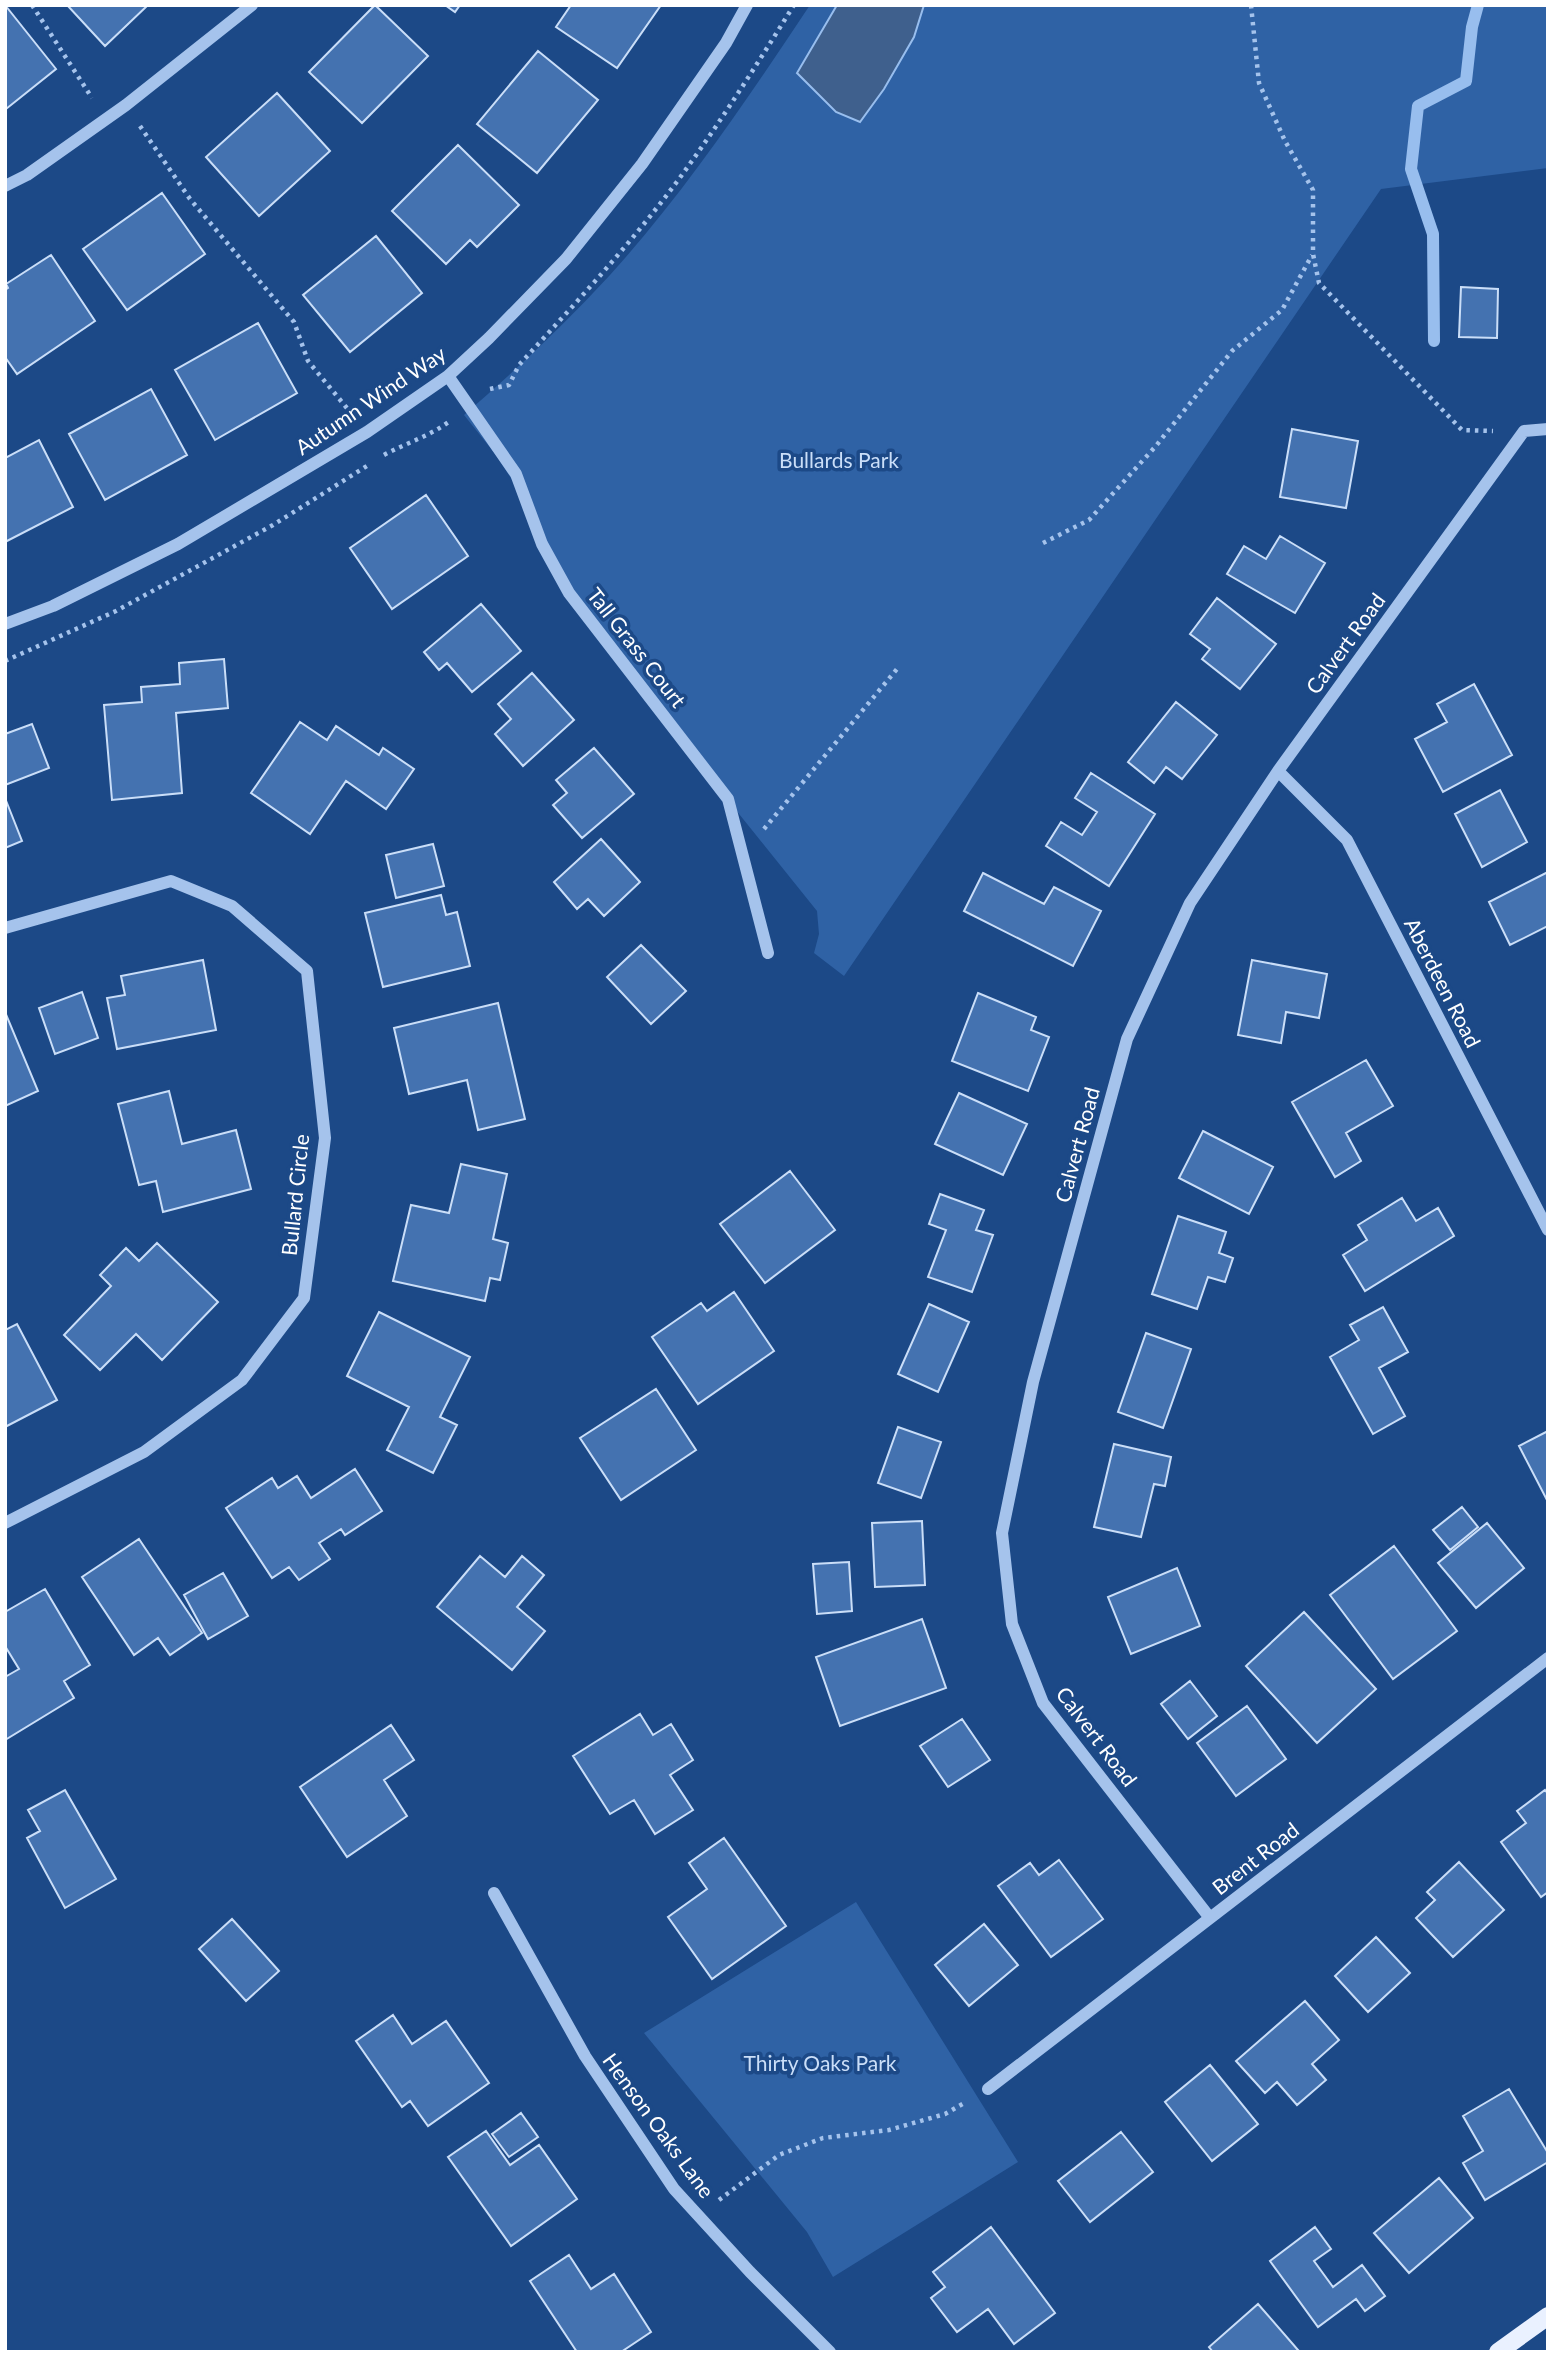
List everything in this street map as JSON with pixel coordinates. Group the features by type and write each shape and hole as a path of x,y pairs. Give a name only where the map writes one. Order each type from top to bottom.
{"main road":[{"path":"1498,2352 1548,2316"}],"street":[{"path":"5,187 27,175 126,105 252,5"},
{"name":"Autumn Wind Way","path":"5,624 53,606 178,544 367,432 448,376 566,259 642,164 726,43 747,5"},
{"name":"Tall Grass Court","path":"448,376 516,474 542,544 569,593 728,799 768,953"},
{"path":"1524,431 1548,429"},
{"name":"Calvert Road","path":"1210,1919 1043,1703 1012,1624 1002,1533 1033,1382 1127,1039 1190,904 1278,771 1524,431"},
{"name":"Aberdeen Road","path":"1278,771 1347,840 1548,1230"},
{"name":"Bullard Circle","path":"5,928 171,881 233,906 307,971 325,1138 304,1298 242,1380 144,1452 5,1522"},
{"name":"Brent Road","path":"988,2089 1548,1658"},
{"name":"Henson Oaks Lane","path":"494,1893 584,2056 674,2189 750,2272 830,2352"}],"path":[{"path":"32,5 106,119"},
{"path":"490,389 509,385 519,365 626,245 675,184 736,98 794,5"},
{"path":"1251,5 1259,83 1285,141 1313,190 1313,254 1320,283 1462,430 1524,431"},
{"path":"126,105 190,199 294,322 308,361 367,432"},
{"path":"1044,543 1089,520 1155,447 1232,351 1282,310 1313,254"},
{"path":"743,854 897,669"},
{"path":"700,2217 779,2155 822,2138 889,2130 945,2114 988,2089"}],"green space":[{"name":"Bullards Park","path":"810,5 1548,5 1548,168 1381,189 844,976 814,953 819,934 817,911 576,611 516,486 496,455 464,415 557,330 638,243 715,144"},
{"name":"Thirty Oaks Park","path":"856,1902 1018,2162 833,2277 807,2232 644,2033"}],"shaded area":[{"path":"837,5 924,5 914,37 884,89 860,122 836,112 797,73"}],"building":[{"path":"5,5 56,69 6,109 5,108"},
{"path":"67,5 148,5 105,46"},
{"path":"375,5 428,56 362,123 309,72"},
{"path":"445,5 460,5 455,12"},
{"path":"571,5 661,5 617,68 556,27"},
{"path":"538,51 598,100 537,173 477,124"},
{"path":"277,93 330,151 259,216 206,157"},
{"path":"458,145 519,205 477,247 470,240 446,264 392,211"},
{"path":"162,193 205,254 127,310 83,249"},
{"path":"376,236 422,293 350,352 303,295"},
{"path":"51,255 95,321 17,374 5,357 6,284"},
{"path":"1461,287 1498,289 1497,338 1459,337"},
{"path":"258,323 297,393 215,440 175,370"},
{"path":"151,389 187,455 105,500 69,434"},
{"path":"1292,429 1358,441 1346,508 1280,497"},
{"path":"39,440 73,507 5,542 5,458"},
{"path":"426,495 468,556 392,609 350,548"},
{"path":"1280,536 1325,563 1295,613 1227,574 1244,546 1266,559"},
{"path":"1217,598 1276,644 1240,689 1202,659 1210,649 1190,634"},
{"path":"481,604 521,651 472,692 447,663 439,670 424,652"},
{"path":"224,659 228,708 176,713 182,793 112,800 104,705 142,702 141,687 180,684 179,663"},
{"path":"532,673 574,720 523,766 495,734 511,719 498,704"},
{"path":"1474,684 1512,755 1443,792 1415,739 1447,722 1437,704"},
{"path":"1176,702 1217,735 1182,779 1166,767 1154,783 1128,762"},
{"path":"300,722 327,740 336,726 379,755 383,748 414,769 386,809 346,781 310,834 251,793"},
{"path":"32,724 49,768 5,785 5,734"},
{"path":"594,748 634,794 582,838 553,805 567,793 556,780"},
{"path":"1091,773 1155,814 1109,886 1046,846 1061,822 1082,835 1097,812 1075,798"},
{"path":"1500,790 1527,842 1482,867 1455,814"},
{"path":"5,798 22,841 5,848"},
{"path":"601,839 640,882 604,916 588,899 577,909 554,882"},
{"path":"433,844 444,886 396,898 386,855"},
{"path":"1548,872 1548,926 1510,945 1489,902"},
{"path":"983,873 1044,904 1054,887 1101,911 1073,966 964,911"},
{"path":"441,895 446,915 457,912 470,966 383,987 365,913"},
{"path":"641,945 686,991 651,1024 607,977"},
{"path":"203,960 216,1030 117,1049 107,998 125,995 121,976"},
{"path":"1252,960 1327,974 1319,1018 1286,1012 1281,1043 1238,1035"},
{"path":"82,992 98,1038 55,1054 39,1008"},
{"path":"978,993 1036,1017 1031,1030 1049,1037 1028,1091 952,1061"},
{"path":"498,1003 525,1119 478,1130 467,1080 409,1094 394,1028"},
{"path":"5,1012 38,1091 5,1106"},
{"path":"1366,1060 1393,1106 1346,1133 1361,1161 1335,1177 1292,1102"},
{"path":"169,1091 182,1144 236,1130 251,1189 163,1212 156,1181 139,1185 118,1104"},
{"path":"959,1093 1027,1124 1003,1175 935,1144"},
{"path":"1203,1131 1273,1167 1249,1214 1179,1178"},
{"path":"461,1164 507,1174 493,1239 508,1243 500,1280 490,1278 485,1301 393,1281 411,1205 449,1213"},
{"path":"790,1171 835,1230 765,1283 720,1224"},
{"path":"940,1194 984,1210 976,1230 993,1235 972,1292 928,1277 946,1230 929,1224"},
{"path":"1402,1198 1416,1221 1438,1208 1454,1236 1365,1291 1343,1255 1367,1240 1358,1225"},
{"path":"1178,1216 1226,1232 1219,1253 1233,1258 1225,1282 1208,1277 1197,1309 1152,1294"},
{"path":"157,1243 218,1302 162,1360 136,1334 100,1370 64,1335 111,1286 100,1275 126,1248 139,1261"},
{"path":"734,1292 774,1351 698,1404 652,1337 701,1303 707,1311"},
{"path":"929,1304 969,1322 938,1392 898,1374"},
{"path":"1383,1307 1408,1352 1379,1368 1405,1416 1373,1434 1330,1357 1359,1340 1350,1325"},
{"path":"379,1312 470,1357 440,1417 457,1425 433,1473 387,1450 409,1407 347,1376"},
{"path":"17,1324 57,1400 5,1427 5,1330"},
{"path":"1146,1333 1191,1349 1163,1428 1118,1412"},
{"path":"656,1389 696,1450 621,1500 580,1438"},
{"path":"898,1427 941,1442 921,1498 878,1483"},
{"path":"1548,1431 1548,1502 1519,1446"},
{"path":"1114,1444 1171,1457 1165,1486 1154,1484 1141,1537 1094,1527"},
{"path":"355,1469 382,1511 345,1535 341,1529 319,1543 330,1559 299,1580 289,1567 272,1578 226,1508 272,1478 278,1488 297,1476 311,1498"},
{"path":"1462,1507 1478,1527 1450,1550 1433,1530"},
{"path":"922,1521 925,1585 875,1587 872,1523"},
{"path":"1487,1523 1524,1568 1476,1608 1438,1563"},
{"path":"139,1539 202,1633 170,1655 158,1638 134,1655 82,1577"},
{"path":"1394,1546 1457,1631 1393,1679 1330,1595"},
{"path":"480,1556 505,1577 522,1556 544,1575 517,1607 545,1631 512,1670 437,1607"},
{"path":"849,1562 852,1611 817,1614 813,1564"},
{"path":"1177,1568 1200,1626 1131,1654 1108,1597"},
{"path":"223,1573 248,1616 208,1639 184,1595"},
{"path":"45,1589 90,1665 64,1681 74,1698 5,1740 5,1677 19,1669 5,1646 5,1612"},
{"path":"1304,1612 1376,1689 1317,1743 1246,1666"},
{"path":"922,1619 946,1688 840,1726 816,1657"},
{"path":"1190,1681 1217,1716 1188,1739 1161,1704"},
{"path":"1247,1706 1286,1759 1236,1796 1197,1743"},
{"path":"640,1714 653,1735 671,1724 693,1760 670,1775 693,1810 655,1834 634,1800 610,1814 573,1756"},
{"path":"962,1719 990,1760 948,1787 920,1746"},
{"path":"391,1725 414,1760 384,1780 407,1816 347,1857 300,1787"},
{"path":"65,1790 116,1879 65,1908 27,1838 40,1831 28,1810"},
{"path":"1545,1790 1548,1794 1548,1892 1541,1897 1501,1842 1526,1823 1517,1811"},
{"path":"724,1838 786,1926 712,1979 668,1917 707,1889 689,1863"},
{"path":"1059,1860 1103,1919 1051,1957 998,1886 1030,1863 1039,1875"},
{"path":"1459,1862 1504,1910 1453,1957 1416,1918 1435,1900 1427,1892"},
{"path":"232,1919 279,1971 246,2001 199,1949"},
{"path":"984,1924 1018,1965 969,2006 935,1965"},
{"path":"1376,1937 1410,1973 1368,2012 1335,1976"},
{"path":"1305,2001 1339,2040 1312,2064 1326,2080 1297,2105 1277,2082 1265,2093 1236,2061"},
{"path":"393,2015 412,2044 446,2021 489,2083 428,2126 410,2101 402,2107 356,2041"},
{"path":"1210,2065 1258,2124 1212,2161 1165,2102"},
{"path":"1509,2089 1548,2153 1548,2162 1485,2200 1463,2163 1483,2151 1463,2116"},
{"path":"521,2113 538,2137 509,2157 492,2134"},
{"path":"486,2131 510,2165 539,2145 577,2199 511,2246 448,2157"},
{"path":"1121,2132 1153,2172 1090,2222 1058,2181"},
{"path":"1439,2178 1473,2218 1409,2273 1374,2233"},
{"path":"991,2227 1055,2313 1014,2344 988,2309 957,2332 931,2298 945,2287 933,2272"},
{"path":"1315,2227 1331,2249 1314,2261 1333,2287 1362,2265 1385,2296 1365,2311 1356,2299 1318,2327 1270,2261"},
{"path":"569,2255 591,2289 614,2274 651,2332 621,2352 577,2352 530,2281"},
{"path":"1258,2304 1298,2350 1213,2352 1209,2347"}],"waterway":[{"path":"1434,341 1433,234 1411,169 1418,106 1466,81 1472,27 1478,5"}]}
